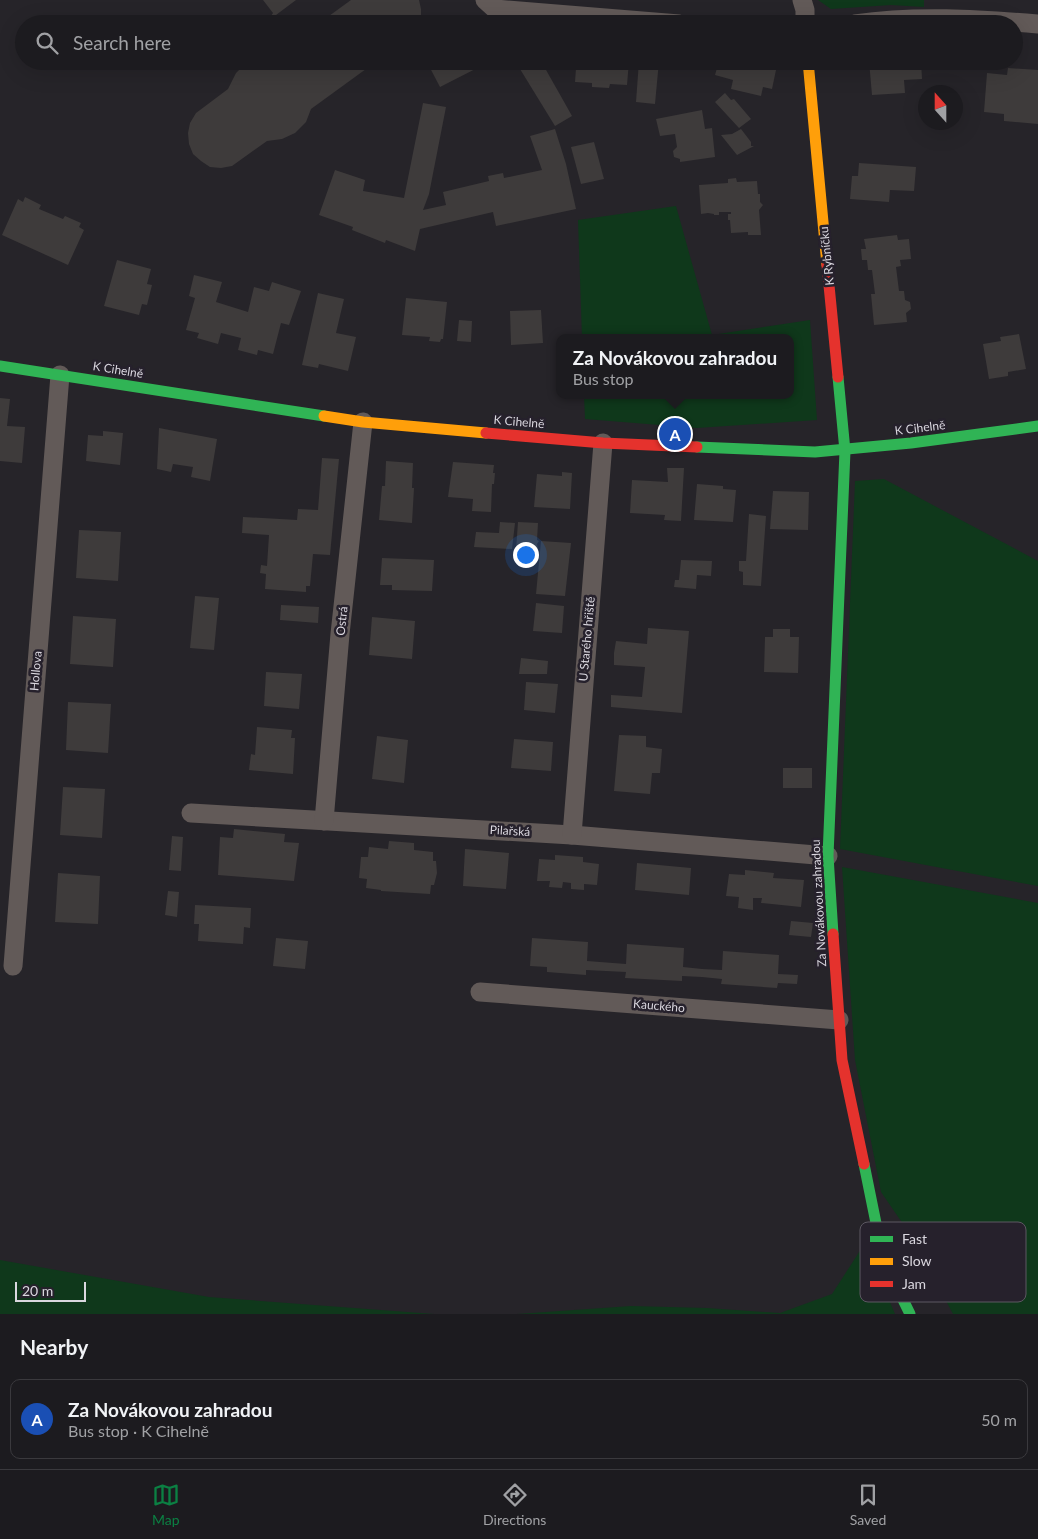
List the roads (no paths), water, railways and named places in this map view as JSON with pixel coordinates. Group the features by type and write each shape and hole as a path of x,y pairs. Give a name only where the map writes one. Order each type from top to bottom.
{"street":[{"path":"485,0 495,9 569,15"},
{"path":"802,0 805,15"},
{"path":"916,15 955,9 988,15"},
{"path":"1023,21 1038,24"},
{"name":"K Rybníčku","path":"809,70 845,451"},
{"name":"K Cihelně","path":"0,366 363,422 603,442 816,452 845,451 1038,426"},
{"name":"Hollova","path":"13,966 60,375"},
{"name":"Ostrá","path":"324,821 340,634 363,422"},
{"name":"U Starého hřiště","path":"572,835 603,442"},
{"name":"Za Novákovou zahradou","path":"845,451 828,856 839,1020 845,1077 876,1222"},
{"name":"Pilařská","path":"191,813 572,835 828,856"},
{"name":"Kauckého","path":"480,992 839,1020"},
{"name":"Za Novákovou zahradou","path":"904,1302 910,1314"}],"place":[{"name":"Za Novákovou zahradou","path":"675,434"}]}
